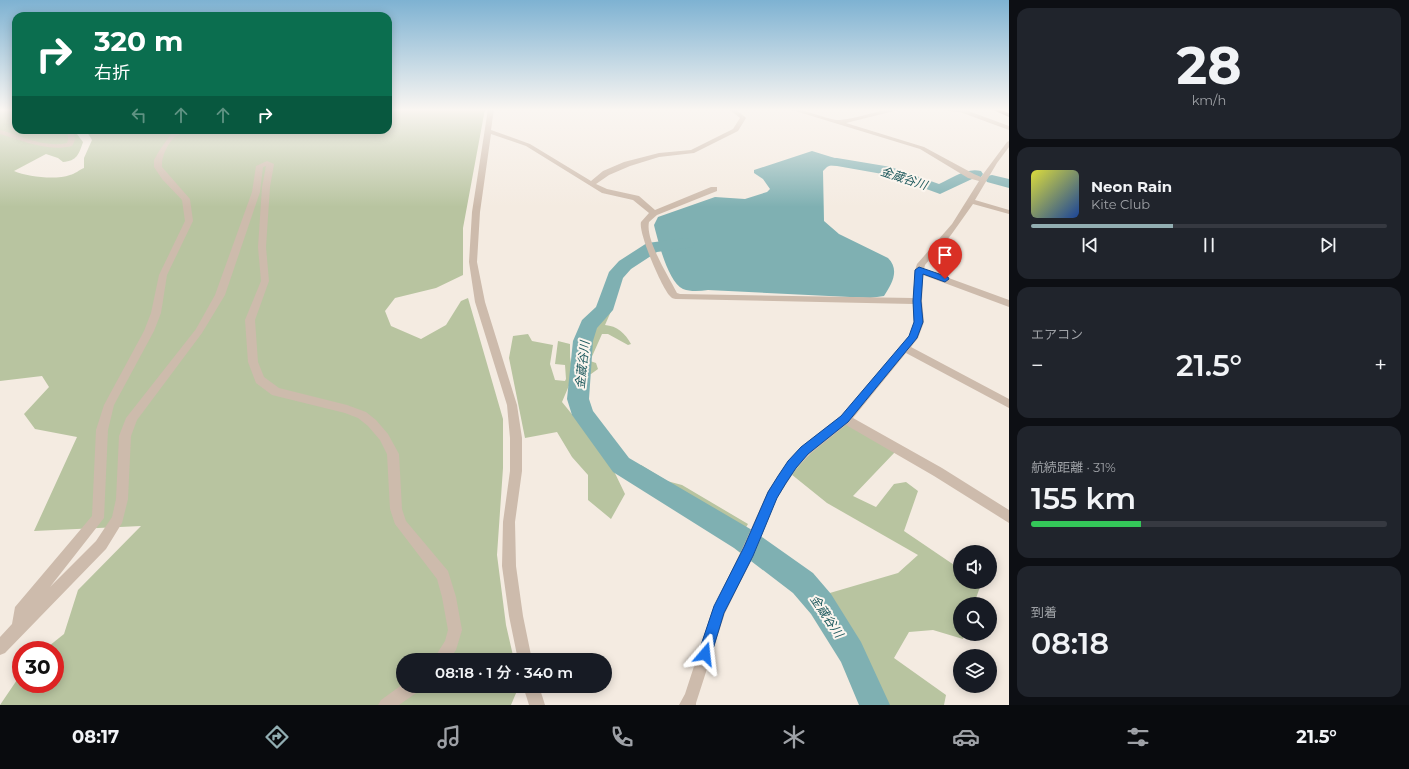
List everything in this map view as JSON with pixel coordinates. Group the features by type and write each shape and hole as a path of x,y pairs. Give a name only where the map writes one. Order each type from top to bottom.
{"street":[{"path":"33,142 43,145 62,147 70,145 71,142"},
{"path":"19,627 20,612 98,518 102,430 109,405 156,313 163,275 189,221 186,199 165,177 158,167 158,160 168,142"},
{"path":"486,142 476,212 473,262 480,302 512,405 516,438 516,471 509,522 509,566 516,616 524,653"},
{"path":"519,142 528,145 591,184 605,191 636,198 654,212"},
{"path":"591,184 606,173 627,164 659,155 692,152 712,142"},
{"path":"903,142 922,148 970,175 983,180"},
{"path":"687,705 691,698 719,611 751,545 772,495 792,464 805,451 844,419 913,338 918,322 917,301 919,270 921,264 949,234 972,200 1001,151 1009,143"},
{"path":"0,648 101,545 118,519 122,499 125,436 132,418 199,331 220,295 256,192 260,166 267,163 270,164 270,167 266,187 262,247 265,281 250,320 253,362 260,380 276,392 362,414 384,437 393,454 396,509 401,524 443,576 455,630 451,645 445,653"},
{"path":"714,189 654,212 646,219 644,227 651,246 674,295 679,297 917,301"},
{"path":"972,200 1009,212"},
{"path":"919,270 1009,304"},
{"path":"904,348 1009,404"},
{"path":"844,419 938,472 1009,517"},
{"path":"386,705 404,693"},
{"path":"534,693 537,705"}],"green space":[{"path":"0,142 83,142 79,153 71,160 63,162 58,158 46,154 14,171 27,175 50,178 64,177 84,168 84,158 91,142 479,142 463,228 463,275 436,288 395,298 385,311 391,326 421,339 446,325 461,301 468,298 503,419 503,468 497,555 506,625 512,653 396,653 396,693 516,693 511,705 0,705 12,687 12,693 64,693 64,641 55,641 64,634 78,590 141,526 34,531 77,437 35,429 24,414 49,387 42,376 0,381"},
{"path":"610,302 612,309 605,325 620,331 631,344 628,345 608,334 602,334 590,361 596,363 598,369 591,374 585,373 586,341"},
{"path":"528,334 532,341 553,345 550,364 555,380 565,381 566,379 565,365 555,364 558,341 570,344 570,357 573,376 562,402 575,418 587,427 612,467 625,494 611,519 588,500 588,475 572,457 557,432 525,438 509,358 513,336"},
{"path":"847,423 895,452 853,496 876,507 894,484 906,482 918,491 904,531 953,564 953,589 979,589 976,597 953,597 953,636 933,630 909,632 894,658 946,695 944,705 882,705 823,595 898,573 918,555 827,503 791,474 811,453"},
{"path":"641,465 667,481 682,485 748,524 742,534 638,472"}],"water":[{"path":"812,151 841,160 827,167 823,171 824,221 839,234 888,258 892,263 894,267 894,277 884,296 870,298 708,290 692,291 683,289 678,285 668,270 658,241 654,225 658,217 715,197 745,199 767,192 770,189 763,179 754,173 754,170"}],"waterway":[{"name":"金蔵谷川","path":"812,161 837,162 891,171 940,190 967,176 976,174"},
{"name":"金蔵谷川","path":"992,179 1009,184"},
{"name":"金蔵谷川","path":"687,243 653,247 625,265 615,276 604,310 589,325 583,341 578,399 583,415 621,465 743,539 803,583 821,604 851,652 875,705"}],"route":[{"path":"705,654 719,611 748,552 772,495 782,479 792,464 805,451 844,419 913,338 918,322 917,301 919,270 945,279"}]}
